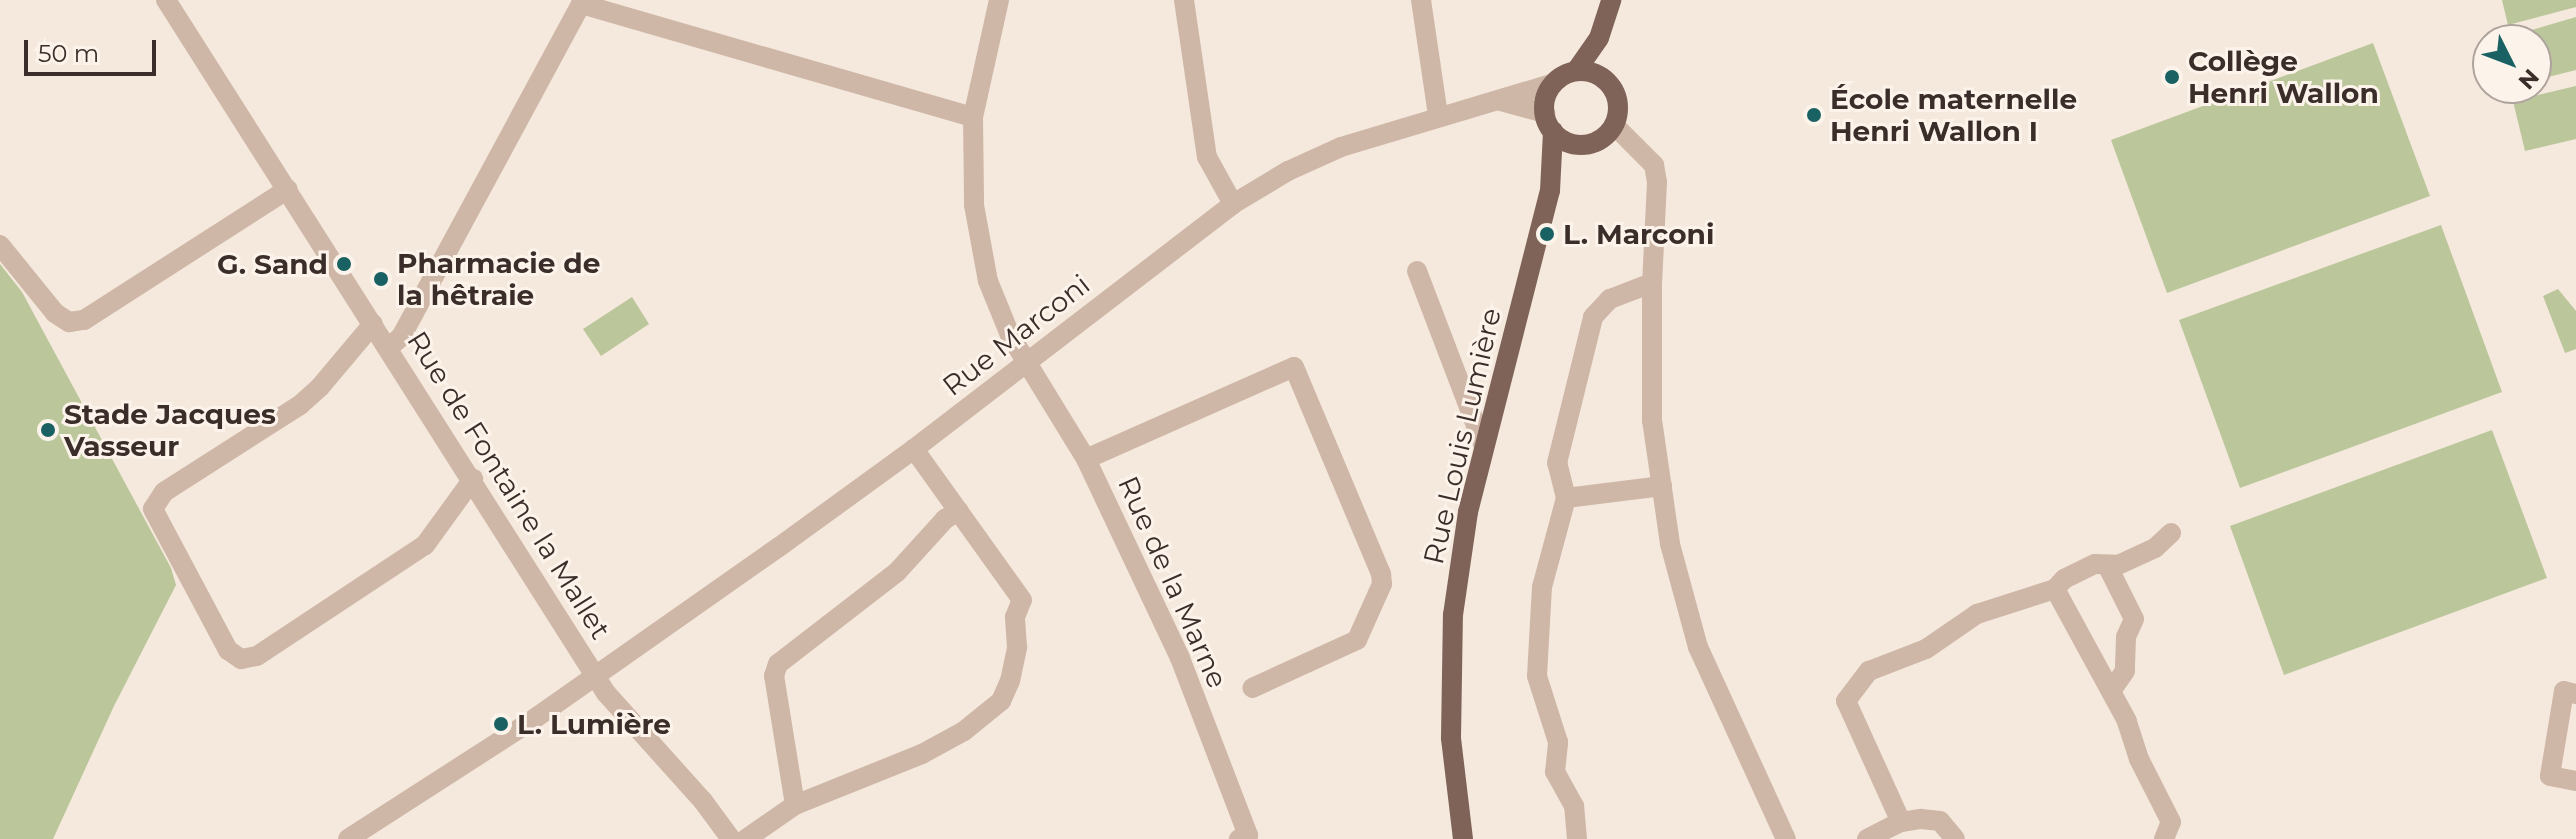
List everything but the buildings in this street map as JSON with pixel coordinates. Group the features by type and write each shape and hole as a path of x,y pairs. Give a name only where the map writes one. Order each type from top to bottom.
{"main road":[{"path":"1599,38 1602,77 1617,99 1614,125 1601,139 1584,145 1567,142 1549,122 1545,102 1554,83 1576,71 1599,38 1611,0"},
{"path":"1576,71 1602,77"},
{"name":"Rue Louis Lumière","path":"1549,122 1550,191"},
{"name":"Rue Louis Lumière","path":"1463,839 1451,738 1453,615 1468,512 1550,191 1561,169 1584,145"}],"street":[{"name":"Rue de la Marne","path":"999,0 973,117 974,205 988,281 1010,335 1029,361 1086,459 1180,658 1244,837"},
{"path":"1184,0 1207,157 1233,204"},
{"path":"1421,0 1438,115"},
{"name":"Rue de Fontaine la Mallet","path":"172,2 606,693 703,801 731,839"},
{"path":"389,347 401,337 582,2 973,117"},
{"name":"Rue Marconi","path":"348,839 597,676 914,449 1233,204 1288,171 1341,147 1438,115 1501,101 1521,91 1554,83"},
{"name":"Rue Marconi","path":"1501,101 1549,122"},
{"path":"1614,125 1654,165 1659,206 1652,283 1652,420 1670,544 1698,647 1786,839"},
{"path":"0,245 55,313 69,322 84,320 288,189"},
{"path":"1417,271 1484,446"},
{"path":"1577,839 1574,806 1555,772 1558,742 1537,676 1542,587 1566,498 1557,463 1593,317 1610,299 1652,283"},
{"path":"373,324 320,387 300,405 164,492 153,509 228,650 241,659 257,656 404,560 425,545 473,479"},
{"path":"1086,459 1294,367 1382,584 1357,640 1252,688"},
{"path":"746,839 795,805 933,748 985,718 1001,701 1010,681 1017,647 1015,617 1022,600 914,449"},
{"path":"1566,498 1662,486"},
{"path":"795,805 774,676 778,664 897,572 945,519 959,511"},
{"path":"1901,822 1846,701 1869,671 1926,649 1977,614 2055,589 2064,579 2095,564 2108,567 2155,548 2171,533"},
{"path":"2108,567 2134,619 2126,637 2125,671 2111,691"},
{"path":"2055,589 2127,721 2139,759 2171,822 2164,839"},
{"path":"2576,694 2564,691 2550,776 2576,781"},
{"path":"1867,839 1901,822 1940,821 1955,839"}],"green space":[{"path":"2502,0 2576,0 2576,7 2508,24"},
{"path":"2576,17 2576,70 2552,76 2552,24"},
{"path":"2373,43 2430,196 2167,293 2111,140"},
{"path":"2576,86 2576,139 2525,151 2514,104 2552,104 2552,92"},
{"path":"2441,225 2502,392 2240,488 2179,320"},
{"name":"Stade Jacques Vasseur","path":"0,264 22,292 171,568 176,585 114,706 53,839 0,839"},
{"path":"2558,289 2576,311 2576,349 2565,353 2543,296"},
{"path":"632,297 649,324 601,356 583,329"},
{"path":"2492,430 2547,578 2284,675 2230,526"}],"place":[{"name":"Collège Henri Wallon","path":"2172,77"},
{"name":"École maternelle Henri Wallon I","path":"1814,115"},
{"name":"L. Marconi","path":"1547,234"},
{"name":"G. Sand","path":"344,264"},
{"name":"Pharmacie de la hêtraie","path":"381,279"},
{"name":"Stade Jacques Vasseur","path":"48,430"},
{"name":"L. Lumière","path":"501,724"}]}
